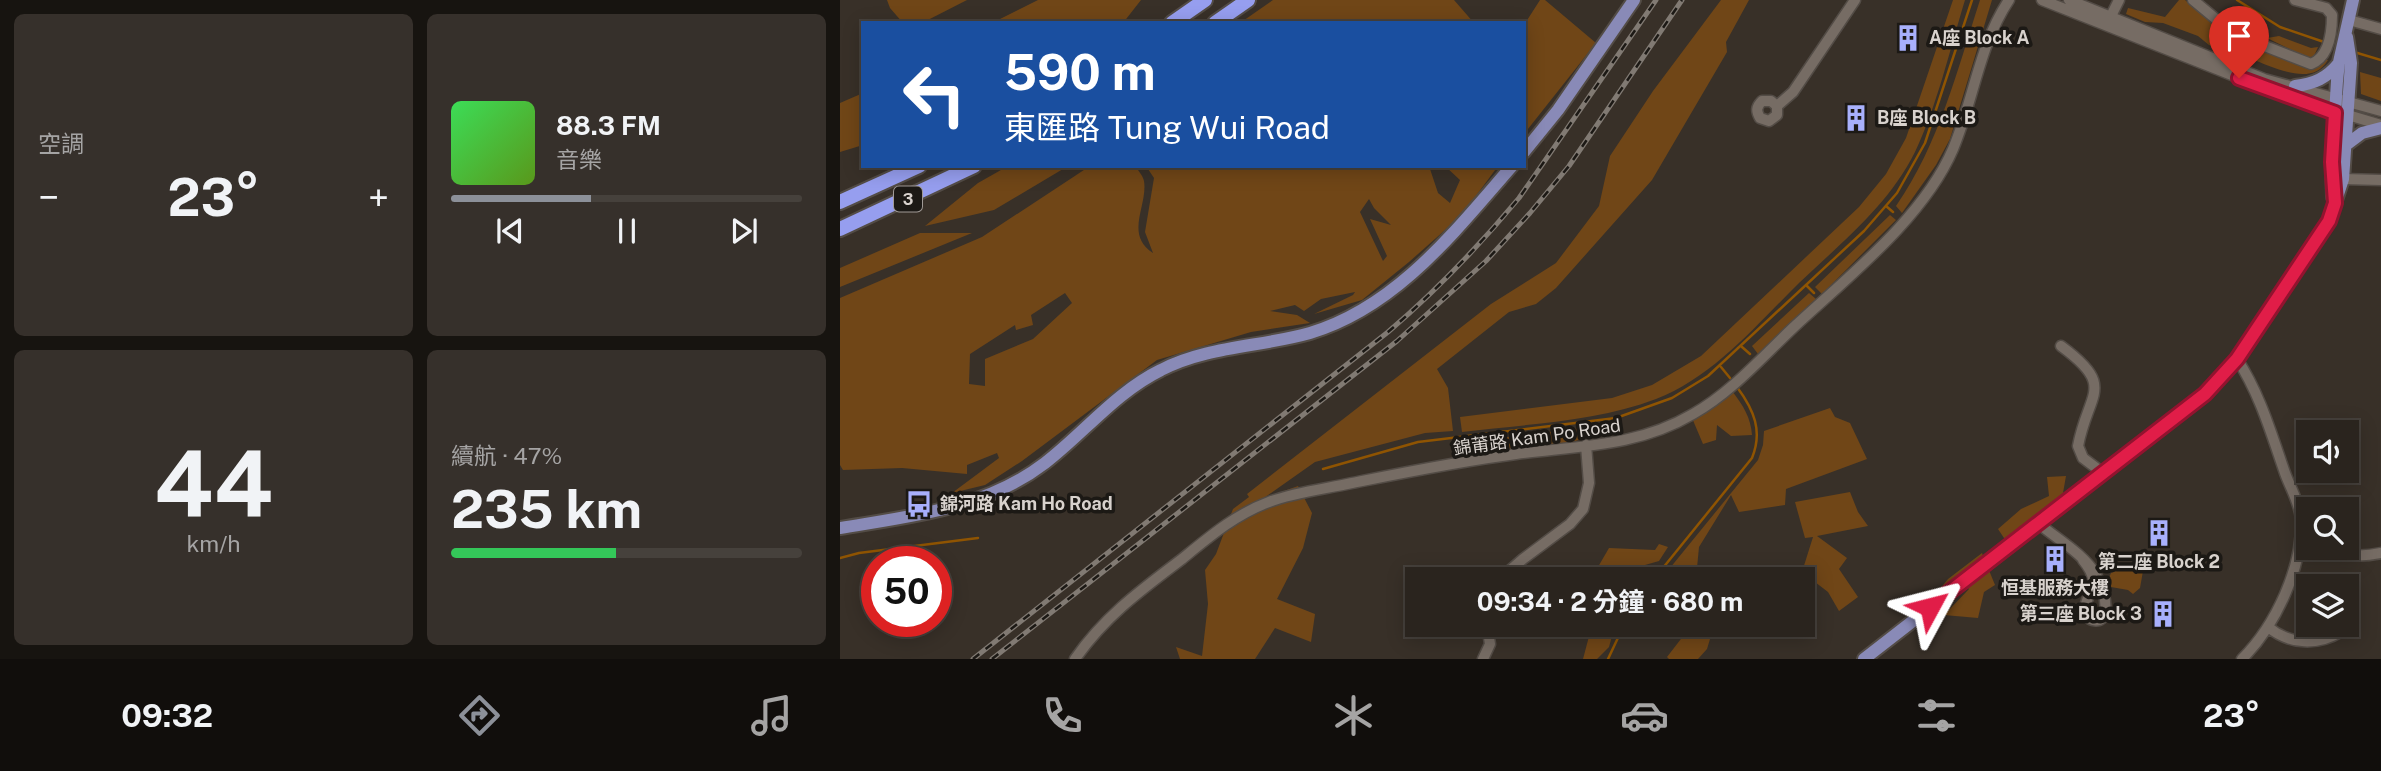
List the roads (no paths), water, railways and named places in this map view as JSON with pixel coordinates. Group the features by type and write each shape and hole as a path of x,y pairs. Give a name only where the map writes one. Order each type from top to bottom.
{"highway":[{"path":"1175,21 1205,0"},
{"path":"1218,21 1248,0"},
{"name":"3","path":"840,202 915,168"},
{"name":"3","path":"840,229 970,168"}],"main road":[{"path":"1526,150 1558,110 1634,0"},
{"path":"1864,659 2205,394 2237,359 2329,221 2335,203 2343,178 2346,145 2342,100 2353,0"},
{"path":"2295,86 2320,80 2345,63"},
{"path":"2335,203 2332,162 2342,115"},
{"path":"2346,145 2362,133 2381,127"},
{"path":"840,528 922,515 990,495 1022,479 1042,465 1127,392 1157,371 1200,355 1309,333 1350,315 1414,273 1510,168"}],"street":[{"path":"1777,106 1793,92 1855,0"},
{"name":"錦莆路 Kam Po Road","path":"1075,659 1097,629 1120,607 1224,526 1258,506 1289,496 1468,460 1620,443 1637,439 1705,407 1739,379 1904,223 1938,176 1953,149 1984,50 1995,24 2010,0"},
{"path":"2042,0 2201,64 2381,127"},
{"path":"2069,0 2264,79 2381,111"},
{"path":"2110,16 2119,0"},
{"path":"2193,0 2225,28 2245,40 2311,64 2320,60 2325,52 2332,28 2332,15 2326,8 2295,0"},
{"path":"2348,29 2381,29"},
{"path":"2343,178 2381,180"},
{"path":"2061,345 2081,361 2095,380 2094,399 2078,446 2083,458 2103,473"},
{"path":"2237,359 2253,384 2296,502"},
{"path":"1514,567 1570,524 1583,509 1589,483 1586,445"},
{"path":"2038,523 2083,560 2096,576 2103,591 2105,612 2100,620 2095,621 2084,614 2093,581 2083,560"},
{"path":"2359,557 2381,553"},
{"path":"2242,659 2258,643 2276,615 2297,560"},
{"path":"2267,627 2289,640 2311,642 2330,637"},
{"path":"1483,659 1490,644 1489,637"}],"waterway":[{"path":"1323,469 1418,442 1616,418 1672,398 1708,376 1864,231 1897,193 1925,143 1972,0"},
{"path":"2237,0 2280,27 2324,42"},
{"path":"2354,52 2381,60"},
{"path":"1886,206 1893,212"},
{"path":"1807,286 1814,293"},
{"path":"1742,347 1750,354"},
{"path":"1721,367 1730,378"},
{"path":"1664,567 1752,458 1757,430 1752,412 1737,387"},
{"path":"840,558 859,553 978,538"},
{"path":"1608,659 1618,637"}],"railway":[{"path":"973,659 1388,332 1440,284 1519,198 1656,0"},
{"path":"992,659 1397,341 1486,261 1569,166 1682,0"}],"place":[{"name":"A座 Block A","path":"1908,38"},
{"name":"B座 Block B","path":"1856,118"},
{"name":"錦河路 Kam Ho Road","path":"919,504"},
{"name":"第二座 Block 2","path":"2159,533"},
{"name":"恒基服務大樓","path":"2055,559"},
{"name":"第三座 Block 3","path":"2163,614"}]}
